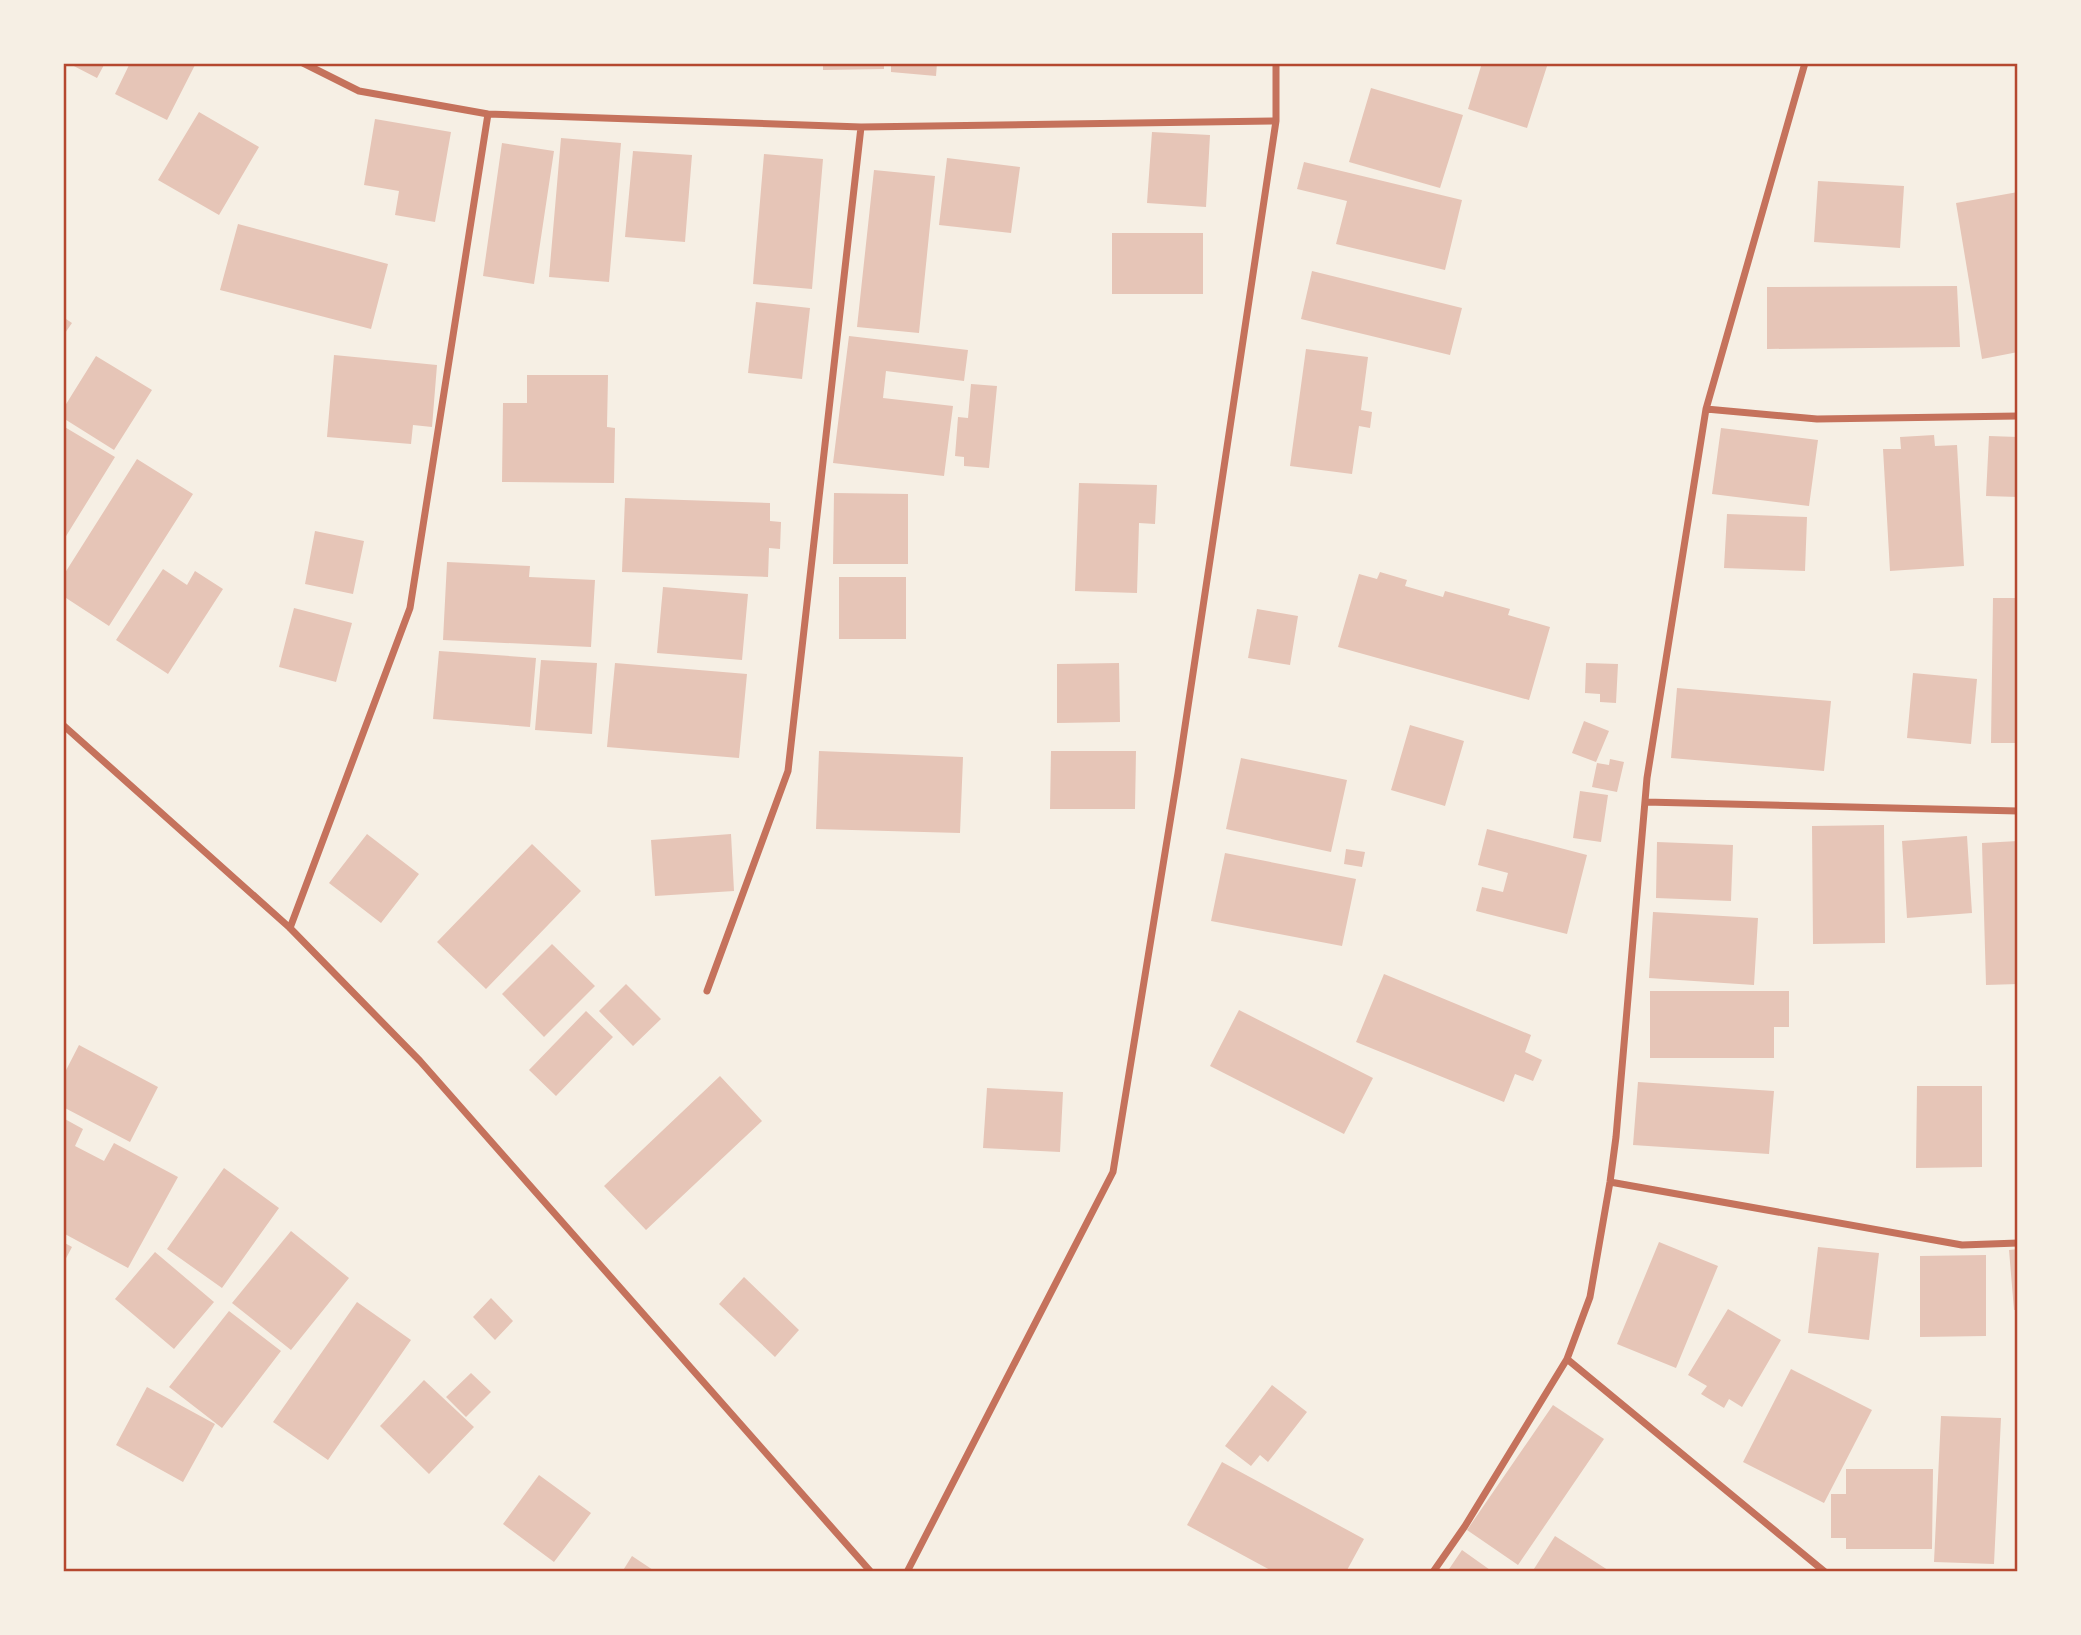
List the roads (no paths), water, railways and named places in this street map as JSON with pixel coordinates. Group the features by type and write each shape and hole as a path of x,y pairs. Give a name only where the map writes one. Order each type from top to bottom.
{"street":[{"path":"303,63 359,91 488,114 861,127 1276,121"},
{"path":"907,1572 1113,1172 1178,773 1276,121 1276,63"},
{"path":"1433,1572 1465,1526 1567,1359 1590,1297 1610,1182 1645,802 1706,409 1805,63"},
{"path":"290,928 410,608 488,114"},
{"path":"707,991 788,771 861,127"},
{"path":"1706,409 1818,419 2018,416"},
{"path":"63,725 290,928 420,1061 871,1572"},
{"path":"1645,802 2018,811"},
{"path":"1610,1182 1962,1245 2018,1243"},
{"path":"1567,1359 1825,1572"}]}
